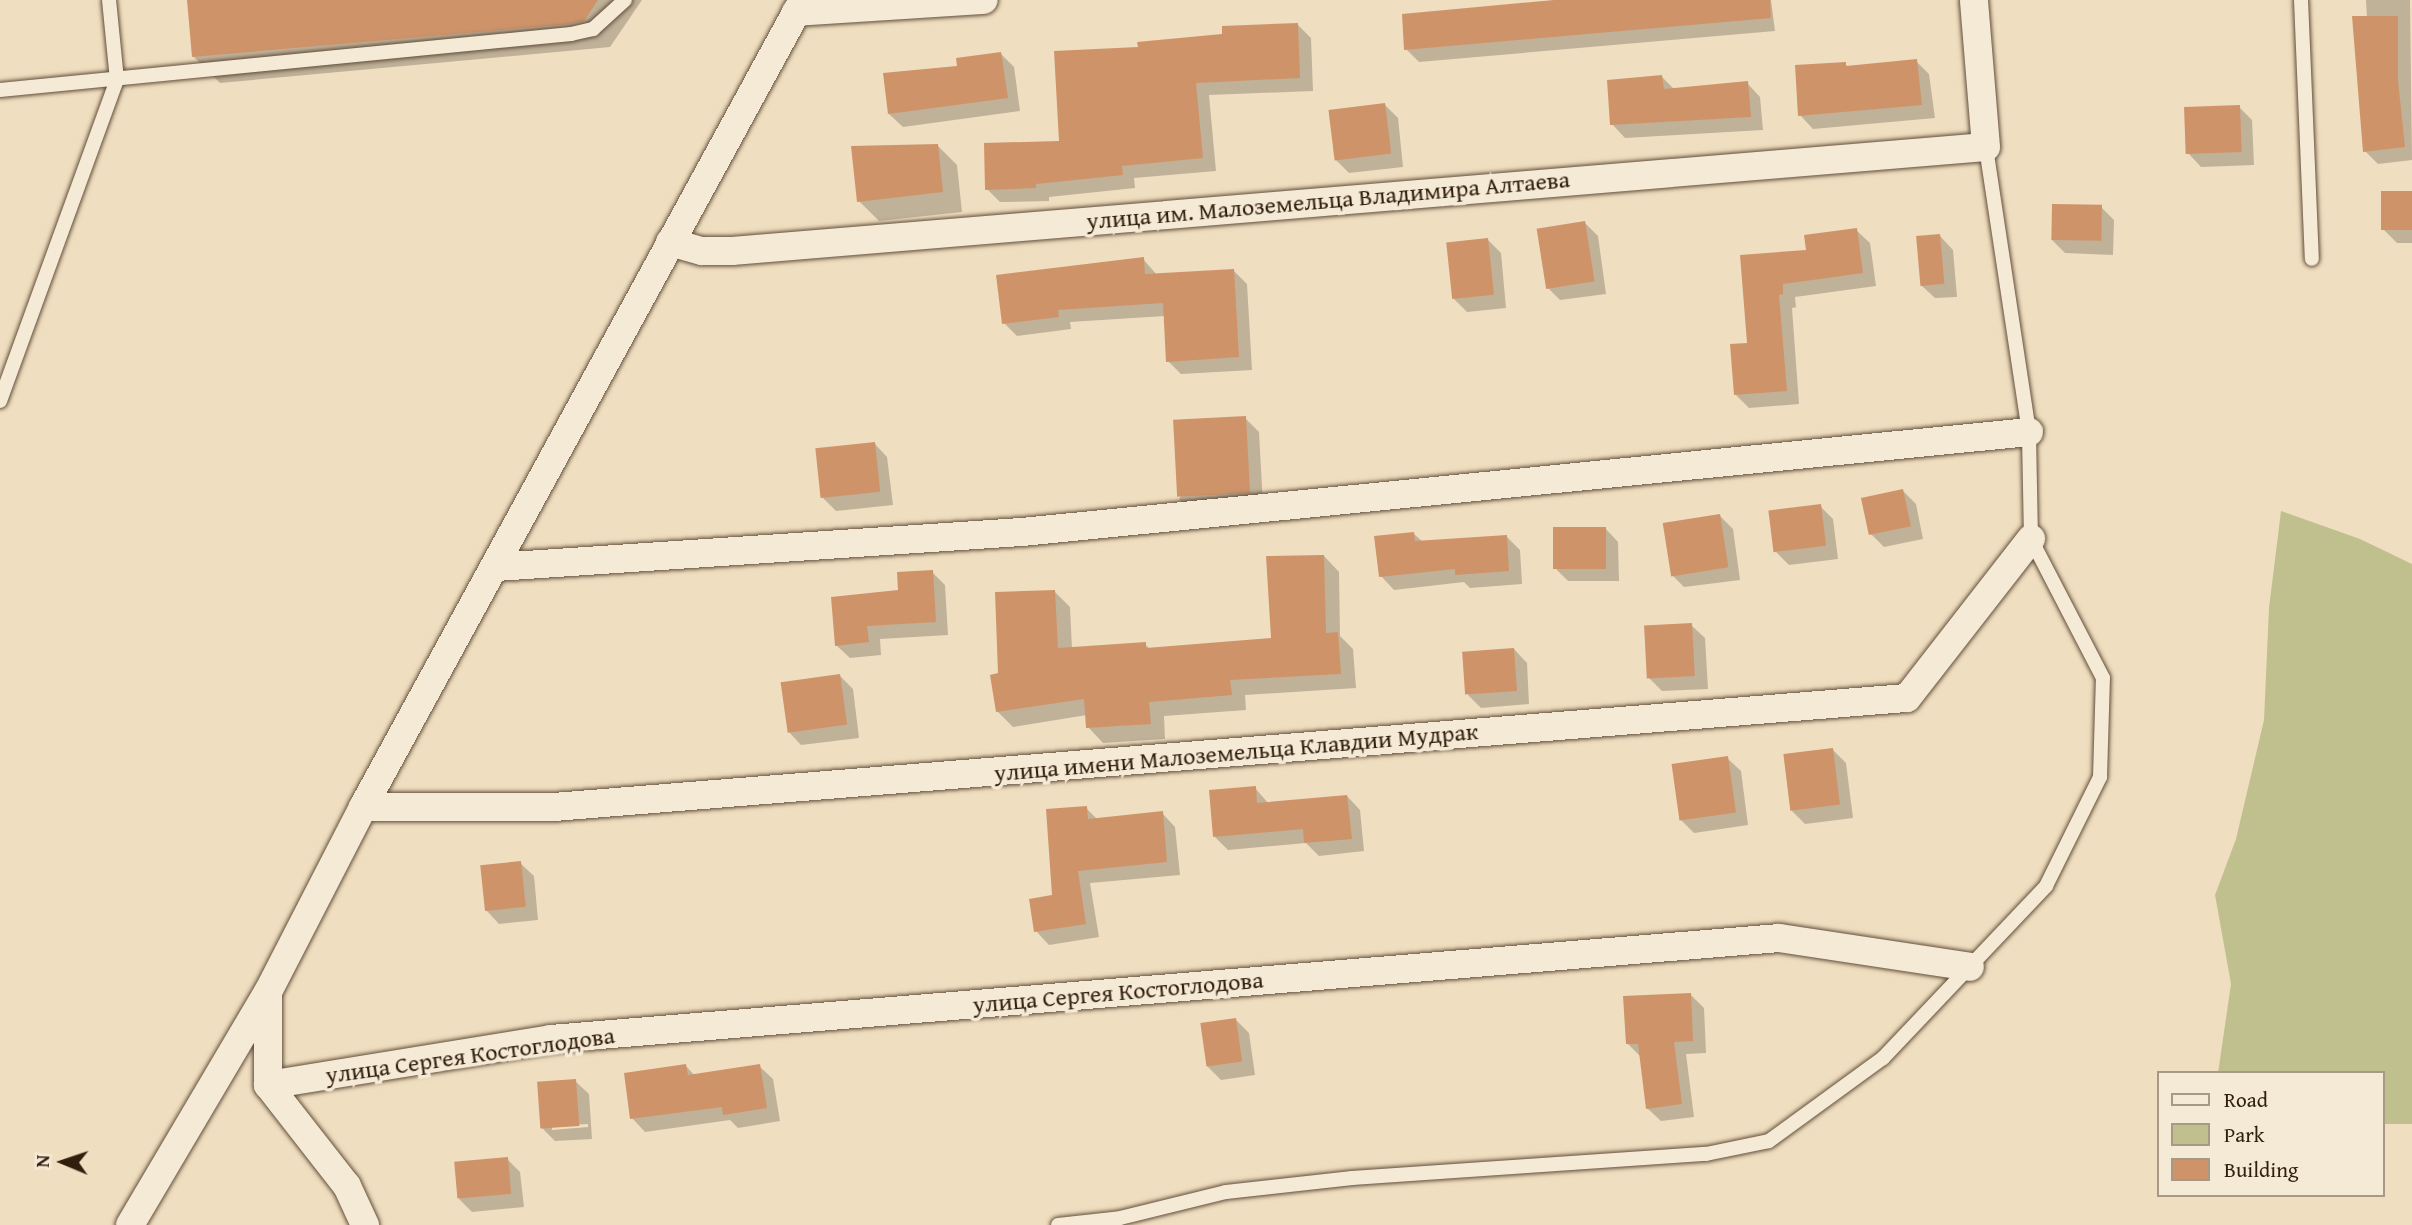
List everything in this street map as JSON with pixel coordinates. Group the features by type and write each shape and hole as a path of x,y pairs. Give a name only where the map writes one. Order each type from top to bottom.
{"street":[{"path":"130,1225 268,992 363,807 800,6 985,0"},
{"path":"1974,0 1986,147"},
{"name":"улица им. Малоземельца Владимира Алтаева","path":"670,242 702,251 732,251 1986,147"},
{"path":"496,566 1022,532 2029,432"},
{"name":"улица имени Малоземельца Клавдии Мудрак","path":"363,807 554,807 1907,698 2031,539"},
{"name":"улица Сергея Костоглодова","path":"268,1085 551,1039 1779,938 1970,967"},
{"path":"268,992 268,1085 347,1186 365,1225"}],"lane":[{"path":"0,401 117,80 108,0"},
{"path":"0,90 572,34 593,29 625,0"},
{"path":"2301,0 2312,259"},
{"path":"1058,1225 1120,1218 1226,1192 1352,1178 1706,1154 1769,1141 1883,1058 2046,886 2100,777 2103,678 2031,539 2029,432 1986,147"}],"green space":[{"path":"2281,511 2360,539 2412,564 2412,1124 2384,1124 2384,1071 2218,1071 2231,984 2215,895 2236,839 2264,720 2269,608"}],"building":[{"path":"187,0 598,0 584,21 569,24 192,57"},
{"path":"1554,0 1770,0 1771,18 1404,50 1402,14"},
{"path":"2352,16 2398,16 2398,81 2405,147 2363,152"},
{"path":"1298,23 1300,78 1196,83 1203,158 1122,166 1123,175 1036,184 1036,188 985,190 984,143 1059,141 1054,51 1138,47 1137,42 1222,34 1222,26"},
{"path":"1001,52 1008,98 888,114 883,73 957,66 956,58"},
{"path":"1917,59 1922,105 1798,116 1795,65 1846,62 1846,66"},
{"path":"1662,75 1664,89 1748,81 1751,117 1610,125 1607,80"},
{"path":"1385,103 1391,154 1335,161 1328,110"},
{"path":"2240,105 2242,152 2186,154 2184,107"},
{"path":"938,144 943,192 857,202 851,146"},
{"path":"2381,191 2412,191 2412,230 2381,230"},
{"path":"2052,204 2102,205 2101,241 2051,240"},
{"path":"1585,221 1595,281 1546,289 1537,229"},
{"path":"1857,228 1863,273 1783,284 1783,294 1779,295 1787,391 1734,395 1730,344 1747,343 1740,255 1806,250 1804,235"},
{"path":"1940,234 1944,284 1920,286 1916,236"},
{"path":"1488,238 1494,295 1452,299 1446,242"},
{"path":"1144,257 1145,274 1234,269 1239,357 1166,362 1163,303 1058,310 1059,317 1002,324 996,275"},
{"path":"1246,416 1250,493 1177,497 1173,420"},
{"path":"875,442 880,492 821,498 815,448"},
{"path":"1903,489 1911,526 1869,535 1861,498"},
{"path":"1821,504 1826,546 1774,552 1768,510"},
{"path":"1720,514 1728,567 1671,576 1663,523"},
{"path":"1553,527 1606,527 1606,569 1553,569"},
{"path":"1414,532 1415,541 1507,535 1509,571 1455,575 1455,569 1379,577 1374,536"},
{"path":"1324,555 1326,633 1338,632 1341,674 1230,680 1232,695 1149,702 1151,724 1086,728 1084,699 996,712 990,675 998,673 995,592 1055,590 1058,648 1146,642 1146,648 1271,638 1266,556"},
{"path":"933,570 936,622 867,626 869,642 835,646 831,597 898,590 897,572"},
{"path":"1692,623 1695,676 1647,678 1644,626"},
{"path":"1514,648 1517,691 1465,695 1462,652"},
{"path":"840,674 847,725 788,733 781,682"},
{"path":"1833,748 1840,805 1790,811 1783,754"},
{"path":"1728,756 1736,812 1679,820 1672,764"},
{"path":"1256,786 1257,803 1347,795 1352,839 1304,843 1303,829 1213,837 1209,790"},
{"path":"1087,806 1088,819 1163,811 1167,862 1078,871 1086,924 1034,932 1029,899 1052,895 1046,809"},
{"path":"521,861 526,907 485,911 480,865"},
{"path":"1691,993 1693,1041 1674,1042 1682,1104 1646,1109 1638,1044 1626,1044 1623,996"},
{"path":"1236,1018 1242,1062 1206,1067 1200,1023"},
{"path":"686,1064 688,1075 760,1064 767,1108 723,1115 722,1107 630,1119 624,1073"},
{"path":"576,1079 579,1126 540,1129 537,1082"},
{"path":"508,1157 511,1194 457,1199 454,1162"}]}
